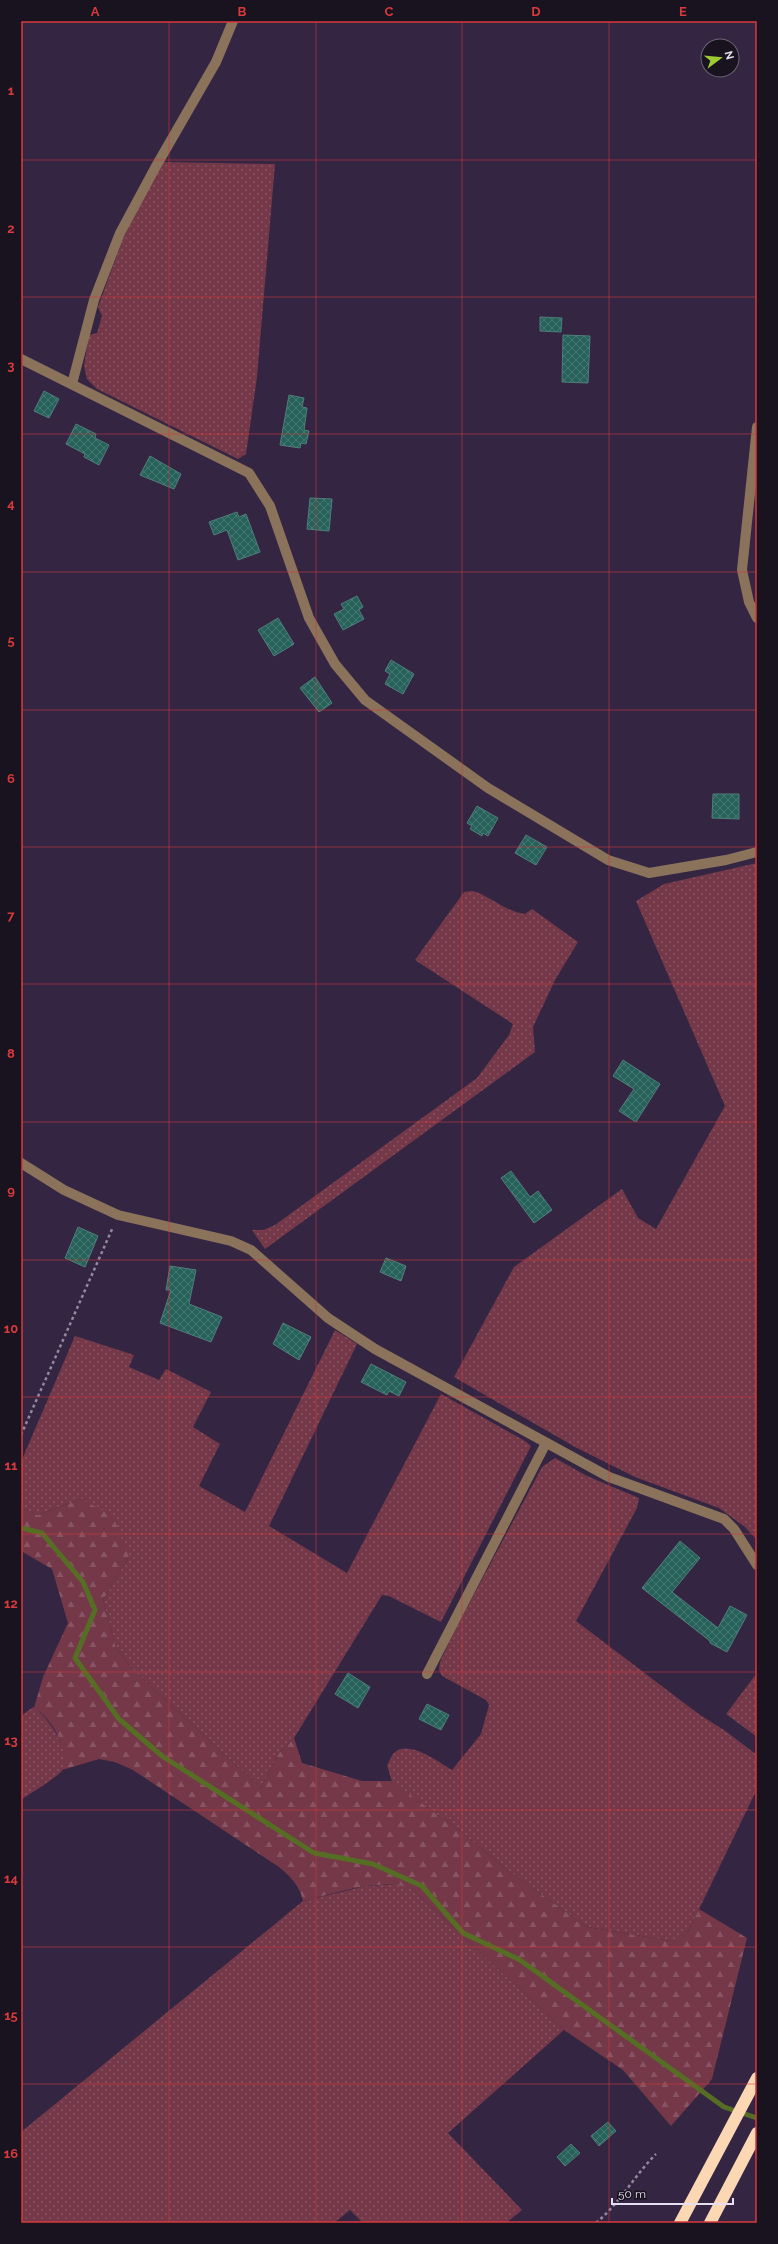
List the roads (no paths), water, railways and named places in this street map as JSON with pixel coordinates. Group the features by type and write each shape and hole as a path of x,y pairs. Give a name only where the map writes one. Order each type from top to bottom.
{"highway":[{"path":"680,2223 757,2078"},
{"path":"710,2223 757,2133"}],"street":[{"path":"72,384 94,300 120,233 155,168 216,62 233,21"},
{"path":"21,359 249,473 270,506 310,618 335,664 365,700 488,788 608,860 649,873 726,860 757,852"},
{"path":"757,427 742,570 749,602 757,618"},
{"path":"21,1163 64,1190 118,1215 231,1241 251,1250 328,1318 375,1349 609,1478 724,1519 734,1528 757,1565"},
{"path":"427,1674 546,1443"}],"waterway":[{"path":"21,1528 42,1533 83,1582 95,1610 75,1658 119,1719 162,1756 314,1853 373,1864 422,1886 463,1933 520,1960 724,2107 757,2118"}]}
